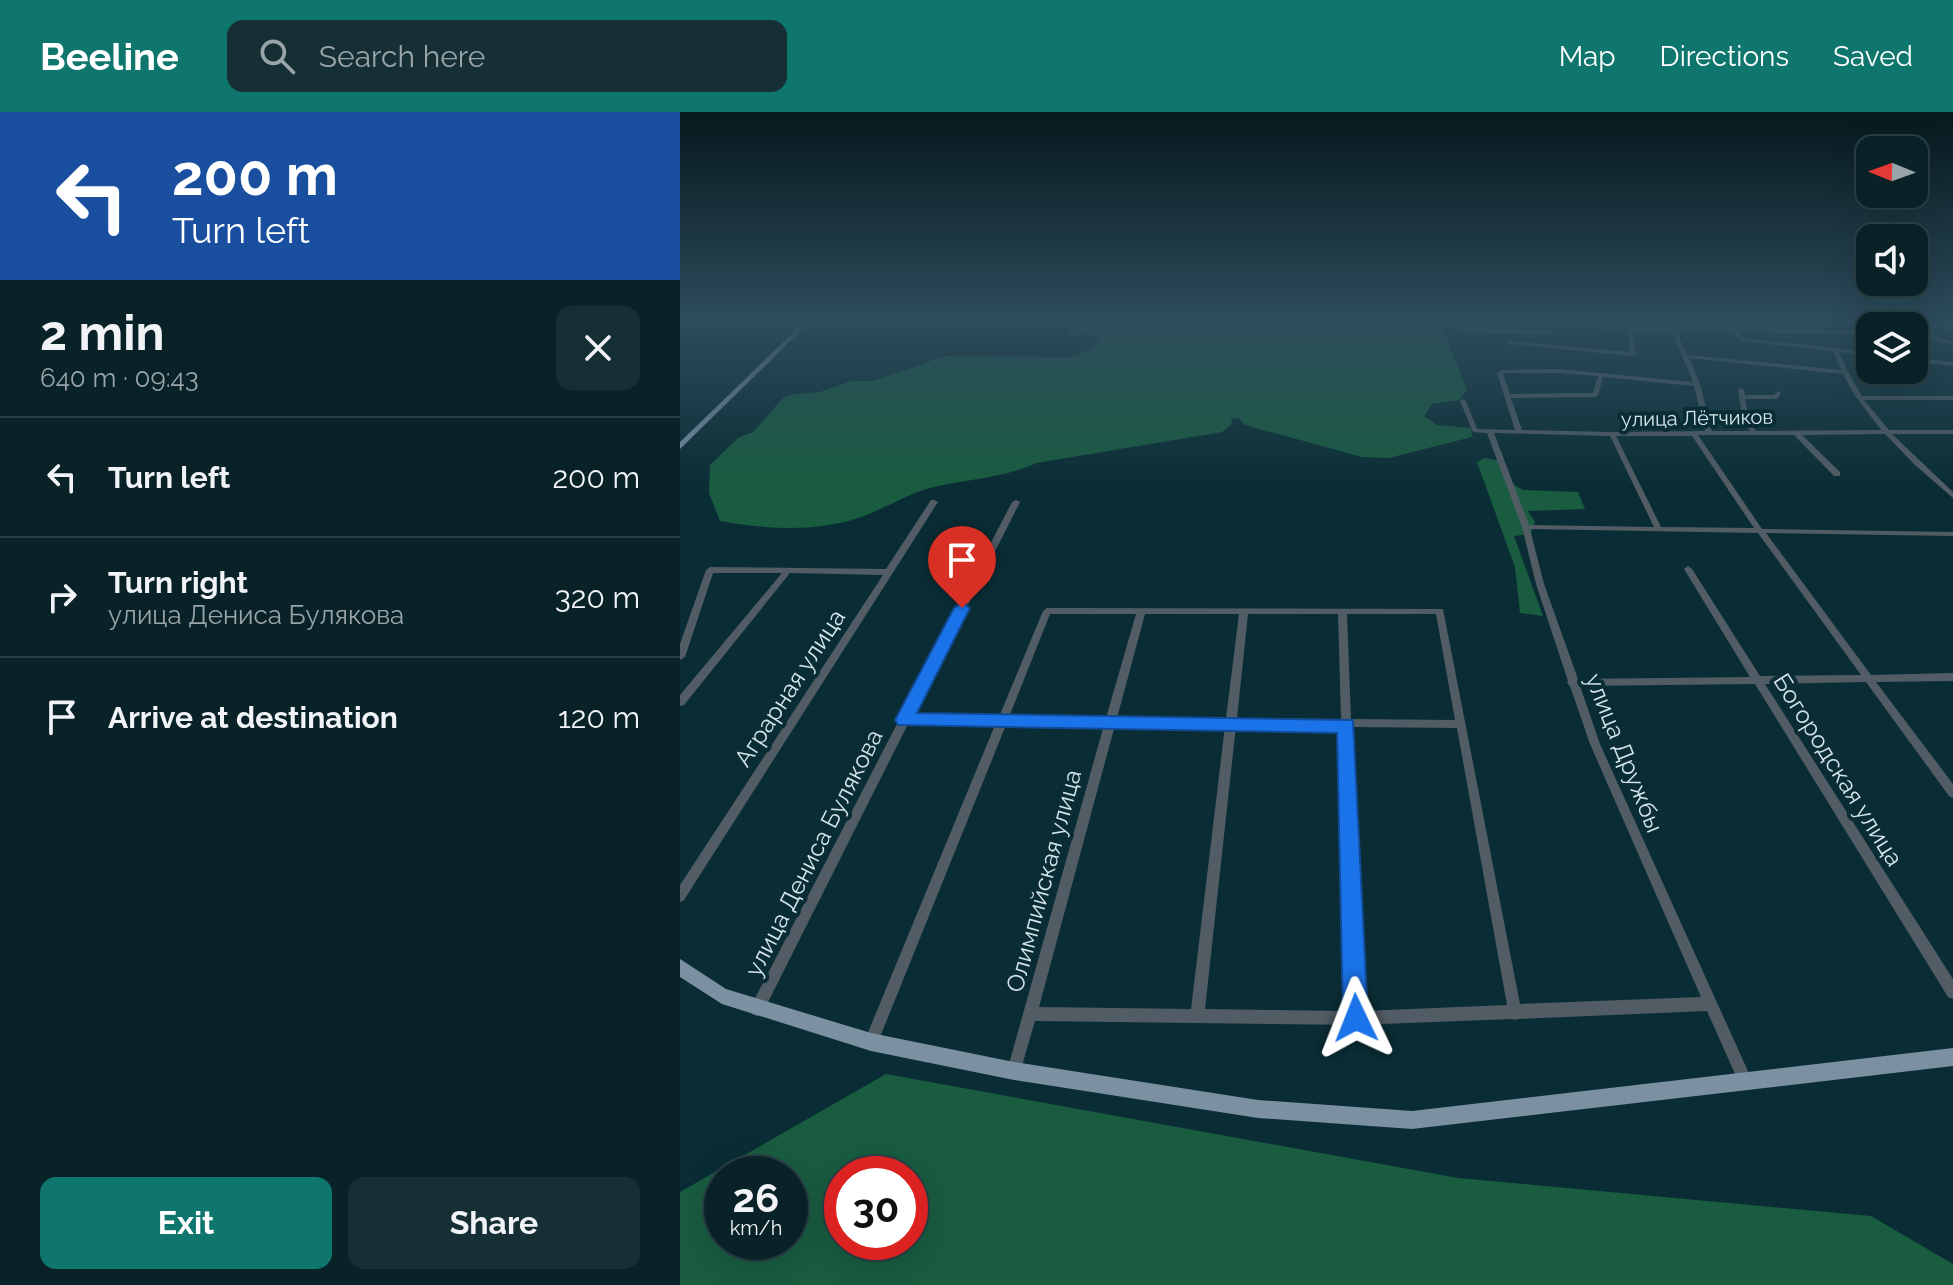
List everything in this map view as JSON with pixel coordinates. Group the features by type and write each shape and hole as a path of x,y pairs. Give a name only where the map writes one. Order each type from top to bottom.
{"main road":[{"path":"680,447 752,376"},
{"path":"680,967 722,996 871,1042 1014,1071 1258,1109 1412,1120 1953,1057"}],"street":[{"path":"1501,376 1519,432"},
{"path":"1507,396 1595,395 1601,376"},
{"path":"1609,376 1697,384"},
{"path":"1693,376 1709,434"},
{"path":"1845,376 1883,432 1953,496"},
{"path":"1754,433 1746,421 1742,394 1776,397 1778,393"},
{"path":"1860,398 1953,398"},
{"path":"1463,401 1475,431 1490,432"},
{"name":"улица Лётчиков","path":"1490,432 1953,432"},
{"name":"улица Дружбы","path":"1490,432 1526,527 1540,584 1595,744 1745,1080"},
{"path":"1796,433 1837,474"},
{"path":"1612,434 1659,530"},
{"path":"1694,434 1760,531 1953,793"},
{"name":"Аграрная улица","path":"680,896 934,502"},
{"name":"улица Дениса Булякова","path":"757,1009 1016,502"},
{"path":"1526,527 1953,534"},
{"name":"Богородская улица","path":"1688,569 1756,682 1951,984"},
{"path":"680,657 710,570 888,572"},
{"path":"680,702 788,571"},
{"path":"871,1042 1047,611 1440,611 1515,1013"},
{"name":"Олимпийская улица","path":"1014,1071 1141,611"},
{"path":"1197,1015 1244,611"},
{"path":"1342,611 1356,1018"},
{"path":"1572,683 1953,677"},
{"path":"905,720 1460,724"},
{"path":"1030,1014 1356,1018 1711,1004"}],"green space":[{"path":"888,376 1461,376 1467,390 1459,400 1432,404 1424,416 1437,425 1471,428 1472,437 1389,458 1362,457 1245,425 1239,418 1231,419 1232,424 1222,432 1036,463 999,475 934,487 865,516 839,523 788,528 720,521 709,493 710,465 738,438 753,432 783,398 820,392 851,381 873,381"},
{"path":"1485,458 1502,461 1513,484 1523,490 1578,492 1585,509 1528,511 1535,522 1531,534 1514,536 1543,616 1520,613 1515,567 1477,462"},
{"path":"886,1074 1458,1178 1871,1216 1953,1264 1953,1285 680,1285 680,1192 704,1178 704,1260 808,1260 808,1156 743,1156"}],"route":[{"path":"962,608 905,720 1346,725 1356,1018"}]}
